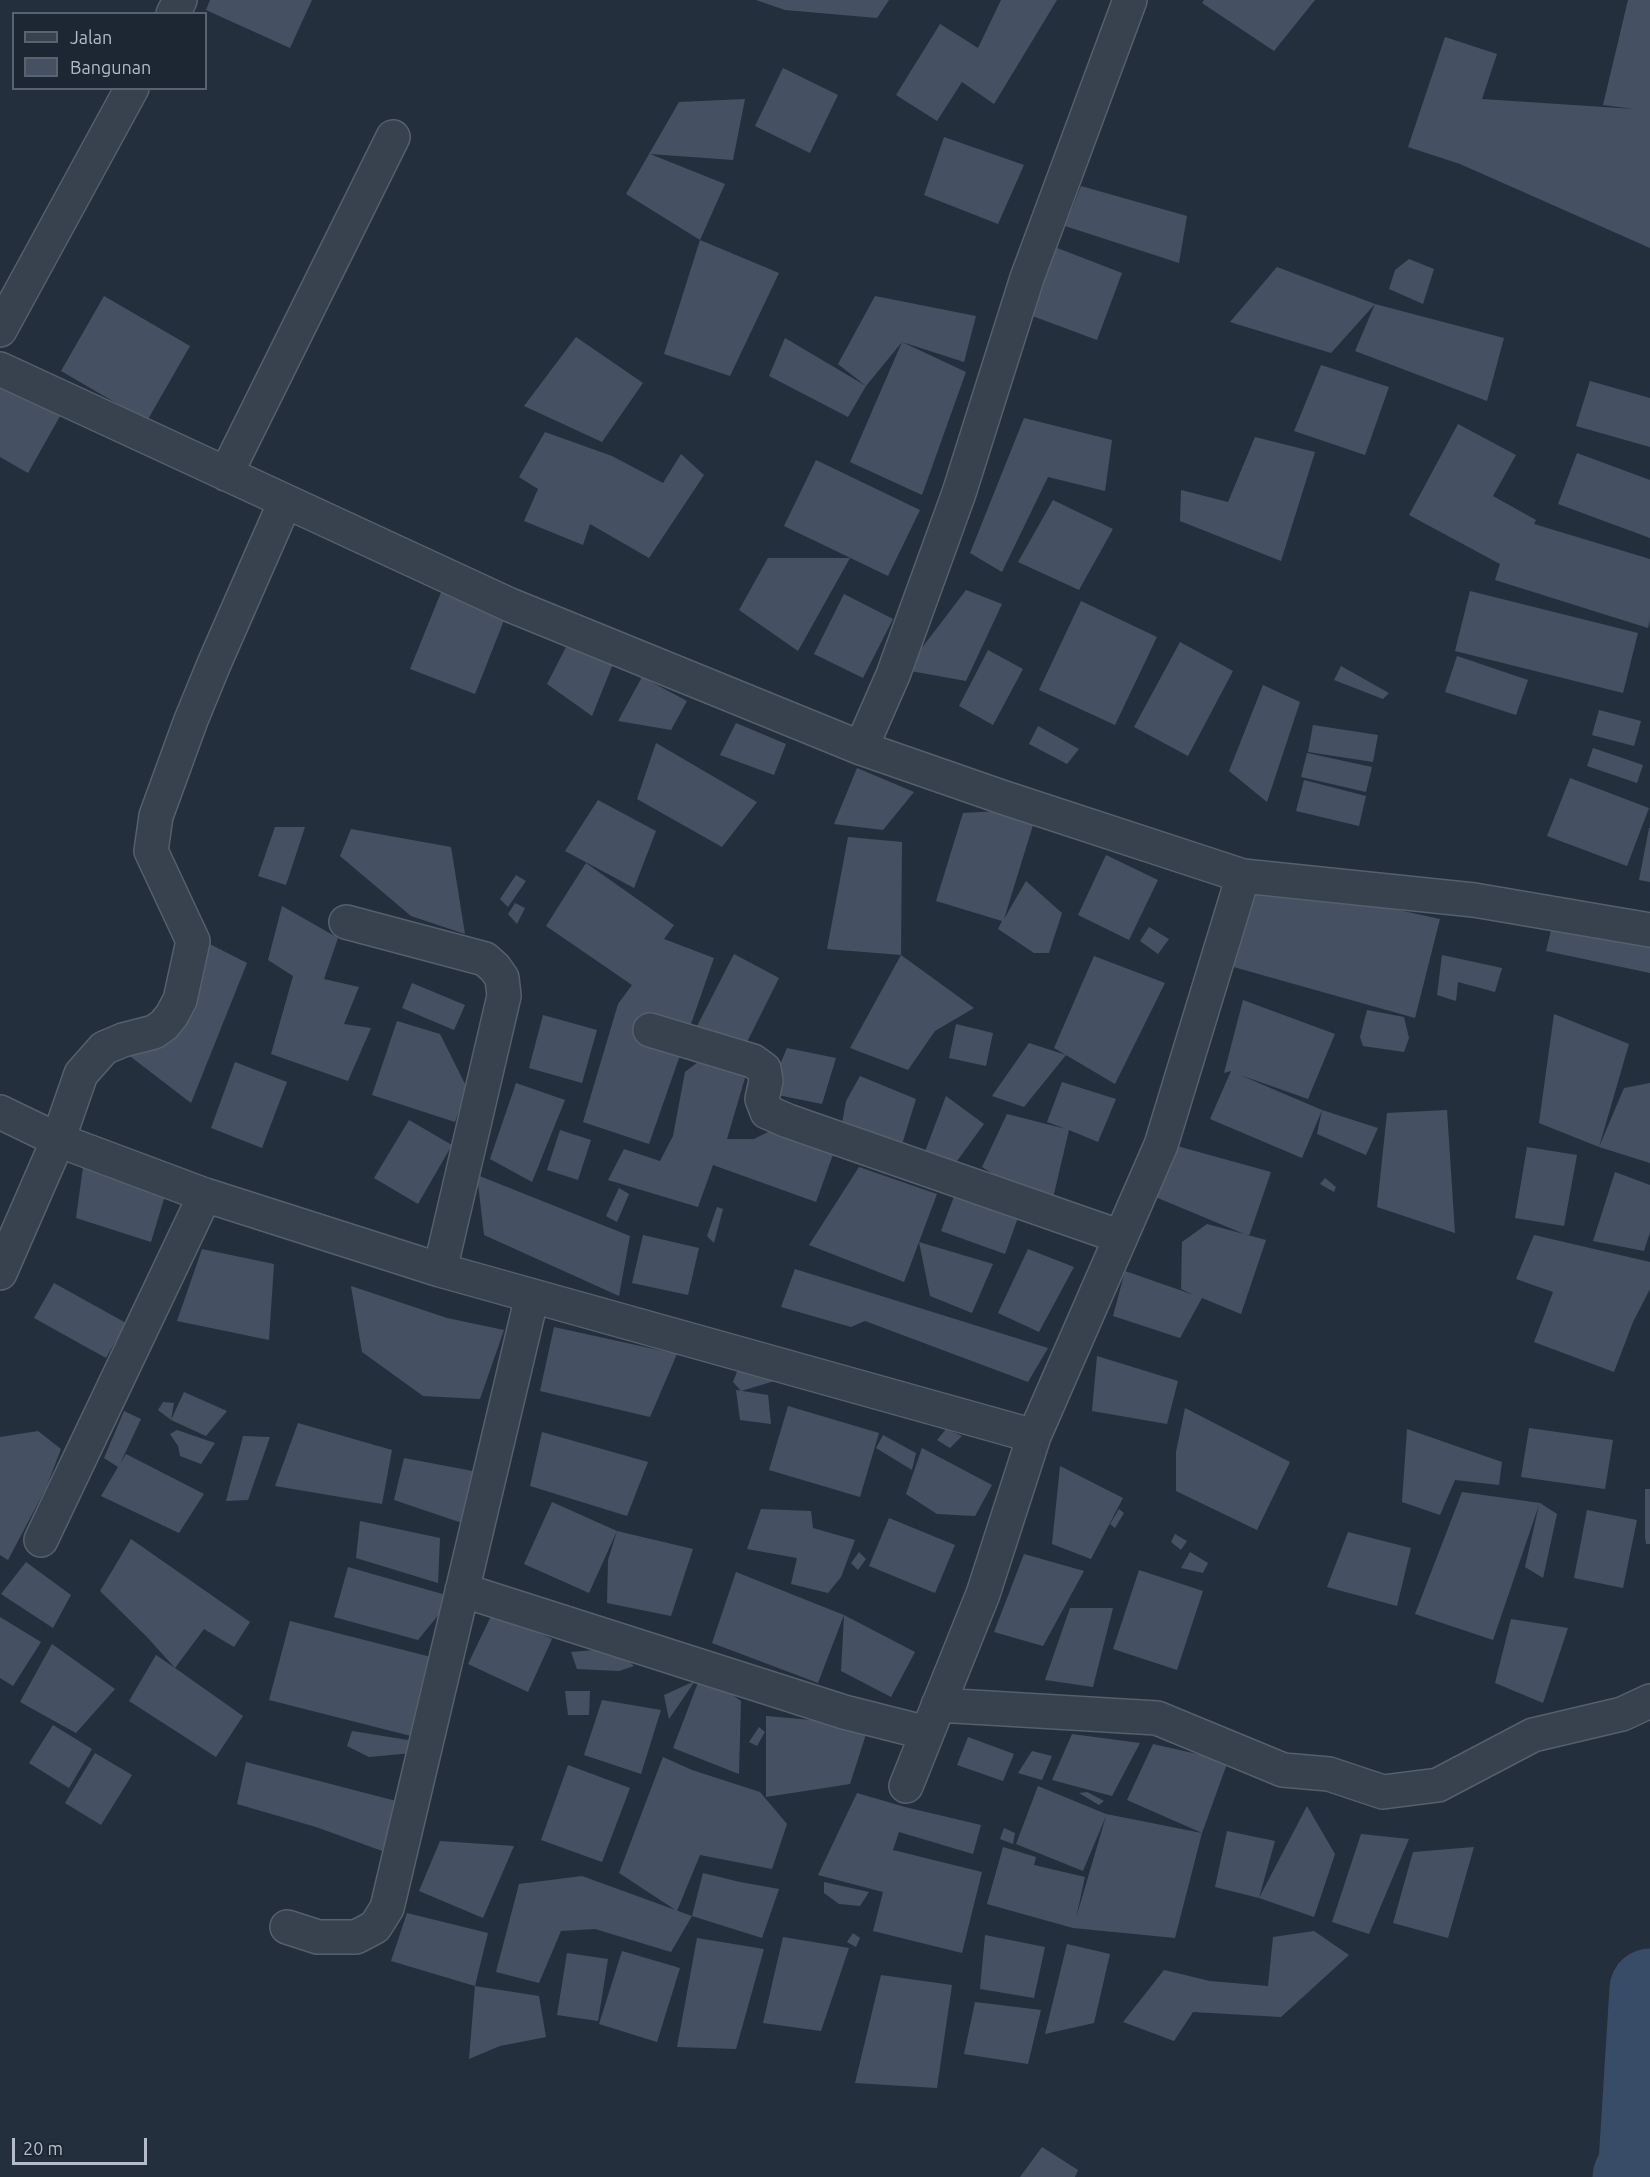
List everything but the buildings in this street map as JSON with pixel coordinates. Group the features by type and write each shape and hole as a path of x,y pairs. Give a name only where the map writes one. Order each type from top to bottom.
{"street":[{"path":"861,748 893,675 959,493 1026,278 1130,0"},
{"path":"0,330 131,90"},
{"path":"226,474 393,136"},
{"path":"0,369 510,605 861,748 1002,797 1243,876 1474,900 1650,930"},
{"path":"0,1273 58,1140 81,1074 104,1048 123,1040 154,1032 164,1025 180,999 193,941 151,851 156,816 206,682 285,502"},
{"path":"906,1786 982,1594 1034,1436 1161,1145 1243,876"},
{"path":"346,922 485,959 502,978 504,996 440,1270"},
{"path":"650,1030 753,1061 764,1069 766,1081 762,1099 768,1112 788,1121 1121,1237"},
{"path":"0,1112 58,1140 205,1196 440,1270 1034,1436"},
{"path":"41,1540 205,1196"},
{"path":"287,1928 318,1937 356,1937 375,1927 387,1908 532,1296"},
{"path":"462,1590 844,1712 933,1719 1157,1718 1283,1770 1329,1774 1383,1792 1438,1785 1533,1735 1622,1714 1650,1701"}],"waterway":[{"path":"1633,2177 1639,2164 1650,1989"}]}
